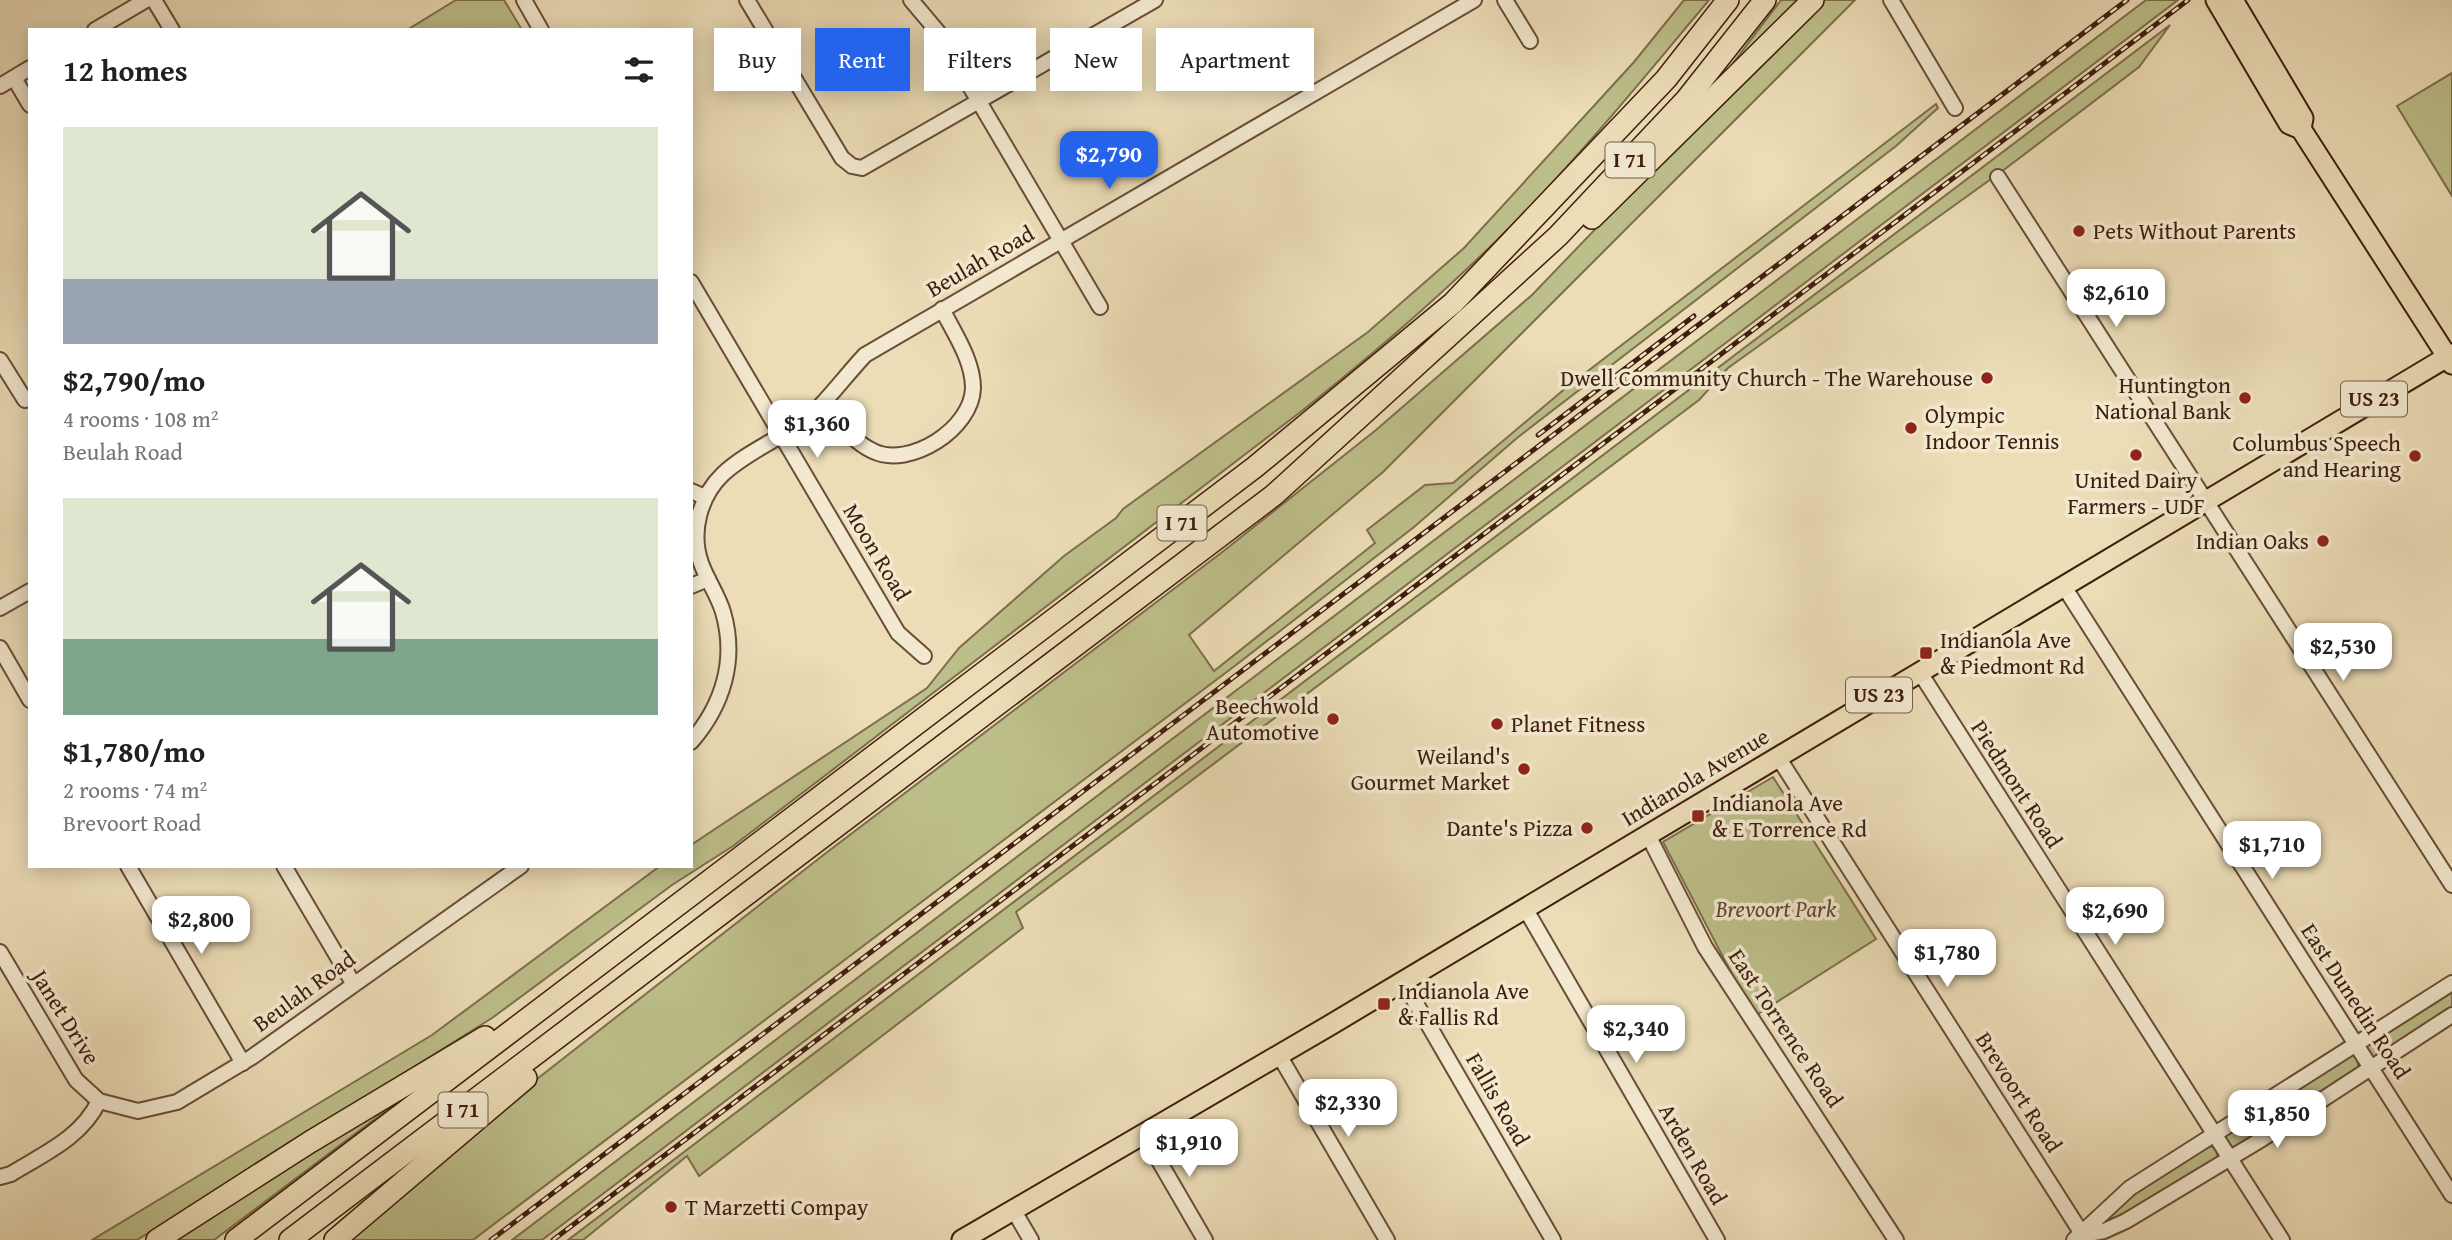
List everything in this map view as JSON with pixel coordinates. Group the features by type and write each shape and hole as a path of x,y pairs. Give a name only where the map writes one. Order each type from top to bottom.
{"highway":[{"name":"I 71","path":"236,1240 1255,467 1453,303 1666,79 1728,0"},
{"name":"I 71","path":"290,1240 1274,495 1558,236 1686,100 1765,0"},
{"path":"1482,308 1521,284 1619,194 1686,123 1813,0"},
{"path":"335,1240 533,1073 634,979"},
{"path":"157,1240 310,1142 578,982"}],"main road":[{"path":"2216,0 2289,124 2301,129 2450,358"},
{"path":"2233,0 2303,118 2301,129"},
{"name":"Indianola Avenue","path":"962,1240 1404,981 2204,499 2450,358"}],"street":[{"path":"98,28 146,0"},
{"path":"154,0 171,28"},
{"path":"524,0 540,28"},
{"path":"747,0 838,151 852,166 862,168 1155,0"},
{"path":"911,0 937,32 1100,307"},
{"name":"Beulah Road","path":"693,739 723,693 727,671 727,631 722,610 700,560 697,539 698,494 735,463 783,437 817,412 865,355 1474,0"},
{"path":"1505,0 1530,41"},
{"path":"1891,0 1955,108"},
{"path":"0,86 28,69"},
{"path":"14,78 28,102"},
{"path":"1998,177 2452,885"},
{"name":"Moon Road","path":"693,285 898,633 924,656"},
{"path":"822,404 854,438 873,452 897,457 929,446 955,426 968,410 973,390 971,370 942,309"},
{"path":"0,359 25,400"},
{"path":"693,585 708,579"},
{"name":"East Dunedin Road","path":"2063,584 2452,1195"},
{"path":"0,608 28,592"},
{"path":"0,648 28,696"},
{"name":"Piedmont Road","path":"1919,671 2282,1240"},
{"name":"Brevoort Road","path":"1778,757 2081,1238"},
{"name":"East Torrence Road","path":"1648,835 1712,959 1896,1240"},
{"path":"129,868 243,1063"},
{"path":"285,868 353,983"},
{"name":"Beulah Road","path":"99,1101 138,1111 177,1102 294,1029 353,983 518,868"},
{"name":"Arden Road","path":"1525,908 1717,1240"},
{"name":"Janet Drive","path":"0,952 76,1080 99,1101"},
{"name":"Fallis Road","path":"1404,981 1553,1240"},
{"path":"2081,1238 2106,1208 2130,1188 2452,983"},
{"path":"2081,1238 2126,1221 2452,1015"},
{"path":"1279,1055 1387,1240"},
{"path":"0,1177 11,1174 76,1135 92,1117 99,1101"},
{"path":"1143,1135 1205,1240"},
{"path":"1014,1210 1031,1240"}],"green space":[{"path":"456,0 504,0 521,28 410,28"},
{"path":"1684,0 1709,0 1607,122 1499,238 1379,348 1303,410 733,846 672,885 492,1018 137,1240 92,1240 432,1035 657,868 693,868 693,844 927,688 959,648 1064,556 1116,518 1123,509 1368,332 1464,248 1634,62"},
{"path":"1781,0 1804,0 1727,71"},
{"path":"1823,0 1855,0 1383,472 1189,635 1214,671 1375,543 1367,530 1425,485 1453,483 1567,387 1936,104 1938,108 1896,146 1517,438 1414,527 1236,665 473,1240 348,1240 453,1147 537,1079 826,853 1221,553 1376,430 1532,295 1679,142"},
{"path":"2146,0 2178,0 542,1240 512,1240"},
{"path":"2170,25 2139,67 2005,169 1728,368 1699,400 1016,912 1023,928 699,1176 687,1156 583,1240 568,1240"},
{"path":"2452,73 2452,196 2397,106"},
{"name":"Brevoort Park","path":"1773,777 1876,939 1758,1014 1735,980 1663,842"},
{"path":"2452,989 2452,1009 2371,1059 2362,1047"},
{"path":"2351,1054 2356,1056 2359,1069 2235,1148 2229,1147 2223,1137 2225,1132"},
{"path":"416,1088 214,1240 170,1240"},
{"path":"2205,1144 2215,1148 2219,1160 2170,1192 2101,1227 2101,1217"}],"railway":[{"path":"491,1240 2127,0"},
{"path":"553,1240 2188,0"},
{"path":"1538,435 1694,316"}],"place":[{"name":"Pets Without Parents","path":"2079,231"},
{"name":"Dwell Community Church - The Warehouse","path":"1987,378"},
{"name":"Huntington National Bank","path":"2245,398"},
{"name":"Olympic Indoor Tennis","path":"1911,428"},
{"name":"United Dairy Farmers - UDF","path":"2136,455"},
{"name":"Columbus Speech and Hearing","path":"2415,456"},
{"name":"Indian Oaks","path":"2323,541"},
{"name":"Indianola Ave & Piedmont Rd","path":"1926,653"},
{"name":"Beechwold Automotive","path":"1333,719"},
{"name":"Planet Fitness","path":"1497,724"},
{"name":"Weiland's Gourmet Market","path":"1524,769"},
{"name":"Indianola Ave & E Torrence Rd","path":"1698,816"},
{"name":"Dante's Pizza","path":"1587,828"},
{"name":"Indianola Ave & Fallis Rd","path":"1384,1004"},
{"name":"T Marzetti Compay","path":"671,1207"}]}
